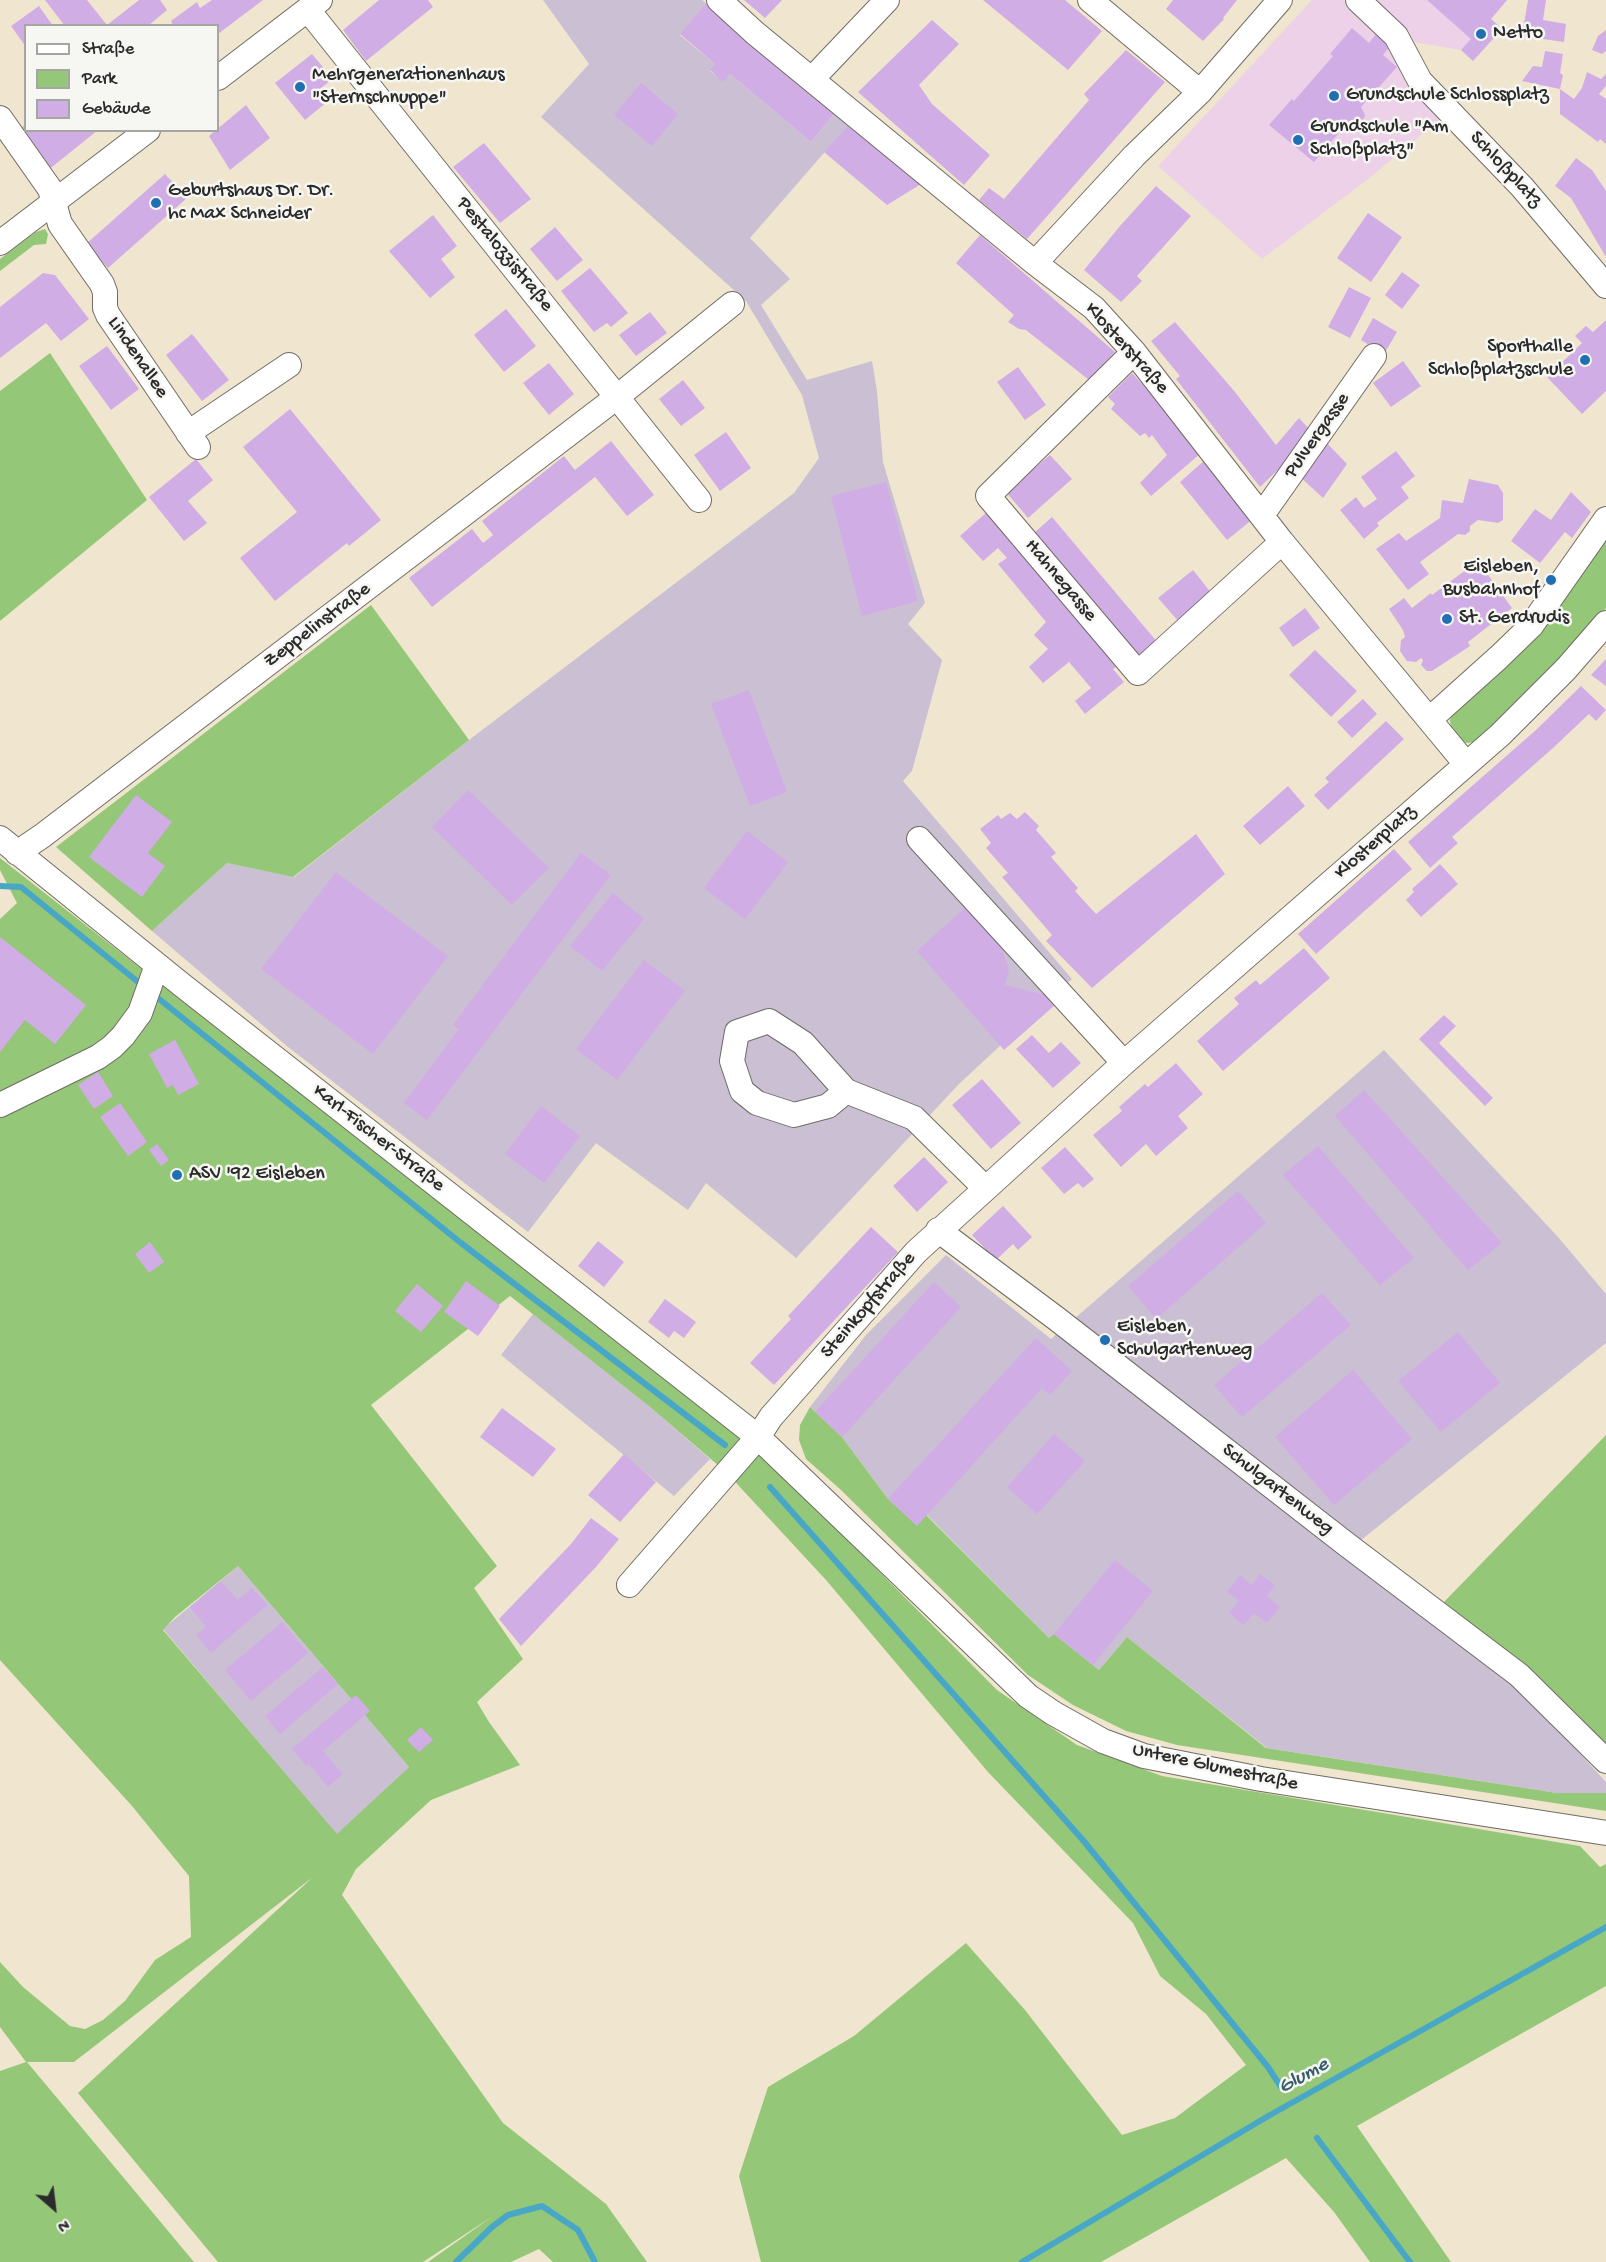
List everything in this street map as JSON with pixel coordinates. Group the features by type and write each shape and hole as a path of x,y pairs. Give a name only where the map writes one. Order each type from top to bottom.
{"street":[{"name":"Klosterstraße","path":"719,0 1035,263 1094,308 1134,352 1282,542 1466,764"},
{"path":"813,79 887,0"},
{"path":"1090,0 1200,92"},
{"path":"1035,263 1134,156 1200,92 1280,0"},
{"name":"Schloßplatz","path":"1358,0 1396,36 1420,81 1528,193 1606,286"},
{"path":"219,77 314,5"},
{"name":"Pestalozzistraße","path":"314,5 699,500"},
{"name":"Lindenallee","path":"0,118 50,189 60,224 102,284 105,310 193,440 289,365"},
{"path":"0,243 145,132"},
{"name":"Zeppelinstraße","path":"8,846 42,836 617,397 732,304"},
{"name":"Hahnegasse","path":"1134,352 988,496 1138,673 1282,542"},
{"name":"Pulvergasse","path":"1262,515 1374,356"},
{"path":"1430,719 1531,626 1602,524"},
{"name":"Klosterplatz","path":"1130,1058 1536,701 1606,623"},
{"path":"919,838 1130,1058"},
{"name":"Karl-Fischer-Straße","path":"8,846 155,973 753,1442"},
{"path":"0,1104 98,1057 123,1036 140,1013 155,973"},
{"path":"846,1091 828,1106 794,1115 757,1103 742,1091 732,1061 737,1032 769,1021 803,1043 846,1091 914,1118 985,1188"},
{"name":"Steinkopfstraße","path":"629,1584 916,1252 1130,1058"},
{"name":"Schulgartenweg","path":"938,1230 1519,1675 1606,1761"},
{"name":"Untere Glumestraße","path":"753,1442 1028,1696 1103,1741 1144,1756 1261,1779 1606,1833"}],"shaded area":[{"path":"543,0 702,0 706,3 680,35 715,64 710,71 723,81 730,74 811,142 836,112 850,123 750,238 790,279 761,305 807,380 872,361 883,462 925,603 908,624 942,660 912,771 903,781 1072,979 959,1084 796,1258 706,1183 688,1210 596,1143 528,1232 288,1047 152,931 227,863 294,877 469,740 794,493 819,458 802,395 746,301 541,117 589,64"},
{"name":"Grundschule \"Am Schloßplatz\"","path":"1312,0 1343,0 1392,46 1445,115 1367,180 1262,259 1158,166"},
{"path":"1369,0 1507,0 1491,19 1502,29 1473,61 1461,50 1414,42"},
{"path":"1384,1050 1558,1237 1606,1294 1606,1343 1345,1553 1516,1684 1606,1782 1606,1793 1557,1793 1267,1748 1127,1637 1099,1670 1054,1634 1050,1639 927,1515 917,1526 888,1499 842,1437 810,1407 866,1335 946,1255 1051,1339"},
{"path":"533,1314 650,1407 710,1459 674,1496 501,1355"},
{"path":"238,1566 409,1767 337,1835 163,1629"}],"green space":[{"path":"45,229 48,234 46,244 34,245 0,271 0,259 36,232"},
{"path":"50,353 147,500 0,621 0,391"},
{"path":"1606,535 1606,608 1577,643 1476,742 1466,743 1458,738 1451,728 1450,720 1454,711"},
{"path":"371,605 469,740 293,877 227,863 152,931 56,847"},
{"path":"0,858 766,1458 997,1690 1077,1745 1162,1776 1580,1846 1600,1867 1606,1864 1606,1986 1357,2126 1451,2262 1370,2262 1334,2212 1286,2158 1101,2262 761,2262 739,2176 768,2087 854,2036 966,1943 1025,2010 1122,2135 1175,2118 1246,2065 1206,2014 1160,1976 1133,1923 988,1772 826,1580 726,1472 650,1407 510,1296 371,1405 497,1566 474,1588 523,1659 477,1702 520,1765 431,1800 356,1869 342,1895 503,2123 606,2204 647,2262 553,2262 539,2249 511,2262 428,2262 493,2216 423,2262 218,2262 78,2093 313,1877 74,2062 27,2062 194,2262 0,2262 0,2071 26,2062 0,2027 0,1962 23,1987 70,2026 85,2029 103,2020 125,2001 155,1960 191,1937 189,1876 132,1806 0,1660 0,919 17,903 0,870","holes":["238,1566 409,1767 337,1834 163,1630 175,1617"]},
{"path":"810,1407 842,1437 888,1499 917,1525 926,1515 1049,1638 1054,1634 1099,1670 1127,1637 1266,1748 1557,1793 1606,1793 1606,1811 1177,1745 1126,1731 1073,1705 1028,1675 841,1490 806,1459 799,1440 800,1425"},
{"path":"1606,1435 1606,1745 1534,1673 1444,1602"}],"building":[{"path":"45,0 87,0 106,24 63,24"},
{"path":"139,0 160,0 167,10 150,24 108,24"},
{"path":"212,0 263,0 219,33 219,24 172,24 171,21 197,2 200,8"},
{"path":"379,0 428,0 433,7 366,61 343,30"},
{"path":"744,0 782,0 765,18"},
{"path":"983,0 1065,0 1102,31 1068,70"},
{"path":"1173,0 1237,0 1224,19 1203,41 1166,9"},
{"name":"Netto","path":"1427,0 1507,0 1491,19 1502,29 1473,61 1461,50 1471,39"},
{"path":"1528,0 1546,0 1543,20 1566,24 1564,42 1522,36"},
{"path":"706,3 836,112 811,142 730,74 723,82 710,70 715,64 680,34"},
{"path":"39,6 52,24 24,24 24,44 11,26"},
{"path":"932,20 959,44 919,85 932,104 990,155 964,185 858,92"},
{"name":"Grundschule Schlossplatz","path":"1352,28 1369,43 1376,34 1390,46 1383,55 1397,67 1361,107 1365,115 1363,121 1357,124 1348,122 1314,162 1269,125 1292,99 1294,101 1333,56 1330,54"},
{"path":"1606,30 1606,51 1602,54 1592,50 1598,36"},
{"path":"1126,50 1165,82 1027,239 979,200 989,188 1004,199 1089,100 1084,94"},
{"path":"1545,51 1563,54 1560,89 1522,81 1533,66 1542,67"},
{"name":"Mehrgenerationenhaus \"Sternschnuppe\"","path":"312,54 333,79 318,90 327,102 305,120 275,83"},
{"path":"1587,72 1601,79 1606,74 1606,86 1599,94 1606,99 1606,144 1600,139 1598,142 1560,114 1560,89 1574,99 1582,88"},
{"path":"641,83 678,114 652,146 614,115"},
{"path":"246,105 270,138 230,170 209,136 214,132 219,132 219,128"},
{"path":"850,123 921,184 887,205 824,152"},
{"path":"24,126 24,132 96,132 42,175 14,134"},
{"path":"484,143 531,199 500,223 453,167"},
{"path":"1576,158 1592,170 1606,191 1606,257 1571,198 1555,186"},
{"path":"165,174 187,198 108,268 86,244"},
{"path":"1156,186 1191,216 1137,276 1142,281 1121,302 1084,270"},
{"path":"1368,213 1402,237 1371,282 1337,258"},
{"path":"433,215 457,246 441,259 455,277 430,298 389,251"},
{"path":"555,227 583,260 557,281 530,249"},
{"path":"980,235 1115,352 1089,380 1026,330 1019,329 1008,322 1014,315 956,263"},
{"path":"590,268 628,313 611,327 607,323 594,332 561,291"},
{"path":"1402,272 1420,285 1402,309 1385,295"},
{"path":"43,273 55,275 89,319 61,341 46,323 0,358 0,307"},
{"path":"1349,287 1371,298 1350,338 1328,327"},
{"path":"506,309 536,346 504,372 474,335"},
{"path":"650,312 667,333 636,356 619,335"},
{"path":"1373,318 1397,332 1384,354 1361,340"},
{"name":"Sporthalle Schloßplatzschule","path":"1606,320 1606,391 1582,414 1547,377 1582,343 1575,336 1586,326 1593,332"},
{"path":"1175,322 1235,392 1276,445 1299,418 1311,431 1285,463 1260,487 1176,379 1180,376 1151,341"},
{"path":"192,334 229,380 202,401 166,355"},
{"path":"107,346 139,389 111,410 79,366"},
{"path":"1403,361 1421,386 1391,407 1373,383"},
{"path":"549,363 574,394 549,415 523,383"},
{"path":"1018,367 1046,405 1025,420 997,382"},
{"path":"1132,373 1173,417 1201,453 1151,496 1140,483 1167,455 1152,435 1149,438 1145,433 1140,436 1111,409 1115,404 1108,397"},
{"path":"683,380 705,408 681,426 659,399"},
{"path":"290,409 381,520 349,546 347,543 275,601 240,558 297,512 243,447"},
{"path":"726,432 751,468 720,491 694,455"},
{"path":"611,441 654,495 627,516 595,477 432,607 409,578 472,529 483,543 493,535 482,521 564,456 575,470"},
{"path":"1325,441 1347,464 1323,498 1299,476"},
{"path":"1396,451 1415,476 1401,487 1409,498 1377,523 1379,526 1364,539 1340,510 1356,497 1364,508 1377,499 1361,477"},
{"path":"1050,455 1072,479 1028,518 1006,492"},
{"path":"196,459 213,480 188,501 207,523 184,541 149,497"},
{"path":"1206,459 1253,519 1227,540 1180,482"},
{"path":"1469,479 1498,485 1503,493 1503,520 1498,523 1478,520 1470,526 1470,531 1465,535 1458,534 1420,562 1429,574 1408,590 1376,549 1399,533 1406,541 1440,518 1442,500 1463,503"},
{"path":"886,482 918,601 862,616 831,496"},
{"path":"1571,492 1591,512 1572,538 1565,532 1540,563 1511,541 1535,509 1551,520"},
{"path":"987,512 1067,603 1116,667 1113,669 1124,682 1085,714 1075,701 1091,688 1069,662 1043,683 1029,667 1048,649 1034,635 1046,622 998,564 1007,558 998,548 983,561 960,536"},
{"path":"1052,517 1158,643 1137,660 1034,533"},
{"name":"St. Gerdrudis","path":"1478,561 1512,608 1468,642 1470,646 1432,671 1427,671 1421,665 1423,660 1421,658 1416,662 1407,661 1400,651 1401,640 1405,637 1403,630 1389,609 1404,598 1412,608"},
{"path":"1193,570 1212,594 1180,623 1158,598"},
{"path":"1305,608 1320,628 1293,647 1279,628"},
{"path":"1315,650 1357,691 1331,717 1289,675"},
{"path":"1606,659 1606,686 1591,675"},
{"path":"1581,686 1606,710 1596,721 1589,714 1452,837 1458,843 1430,868 1408,842 1536,730"},
{"path":"749,690 787,792 750,806 711,704"},
{"path":"1363,699 1377,714 1352,738 1337,722"},
{"path":"1386,721 1404,739 1328,810 1314,795 1329,782 1325,778"},
{"path":"1288,786 1305,806 1260,845 1243,826"},
{"path":"468,790 549,868 512,905 432,827"},
{"path":"136,795 172,822 148,853 165,866 142,897 89,857"},
{"path":"1025,812 1039,826 1036,830 1056,853 1051,857 1078,888 1075,891 1096,914 1196,834 1225,874 1092,988 1046,941 1052,935 1002,877 1008,873 986,848 991,843 980,829 998,815 1001,819 1010,813 1017,819"},
{"path":"747,831 788,862 745,919 704,888"},
{"path":"1394,849 1412,869 1316,954 1298,934"},
{"path":"581,853 611,875 427,1120 404,1103 459,1029 453,1025"},
{"path":"1440,864 1458,884 1421,917 1406,900 1414,892 1412,889"},
{"path":"336,872 448,956 373,1054 261,969"},
{"path":"613,893 644,919 602,971 570,946"},
{"path":"970,903 997,934 1009,970 1005,985 1046,995 1055,1005 1004,1050 917,951"},
{"path":"0,937 86,1005 55,1044 25,1020 0,1052"},
{"path":"1304,948 1330,978 1223,1071 1197,1041 1239,1004 1234,998 1256,980 1260,985"},
{"path":"644,960 685,991 617,1080 576,1049"},
{"path":"1444,1015 1456,1026 1439,1043 1493,1098 1485,1106 1419,1039"},
{"path":"1032,1035 1049,1053 1061,1042 1081,1063 1053,1088 1016,1049"},
{"path":"175,1040 199,1084 178,1095 173,1085 167,1088 149,1054"},
{"path":"1176,1063 1203,1094 1178,1116 1188,1128 1156,1156 1146,1144 1121,1167 1093,1135 1122,1111 1119,1107 1145,1084 1148,1087"},
{"path":"98,1072 113,1096 94,1109 78,1085"},
{"path":"982,1079 1021,1123 991,1149 952,1105"},
{"path":"1364,1090 1502,1243 1468,1270 1335,1116"},
{"path":"120,1103 147,1142 128,1156 100,1117"},
{"path":"541,1106 580,1136 544,1183 505,1154"},
{"path":"157,1144 169,1160 161,1166 149,1150"},
{"path":"1318,1146 1414,1258 1380,1285 1283,1175"},
{"path":"1065,1147 1094,1179 1083,1188 1078,1183 1064,1194 1041,1168"},
{"path":"924,1157 948,1182 917,1212 893,1186"},
{"path":"1238,1191 1266,1223 1156,1319 1128,1286"},
{"path":"1003,1206 1032,1237 1018,1250 1013,1244 996,1260 972,1235"},
{"path":"871,1227 898,1252 774,1385 750,1363 791,1319 788,1316"},
{"path":"598,1241 624,1262 604,1287 578,1266"},
{"path":"150,1242 164,1262 149,1273 135,1254"},
{"path":"466,1281 500,1306 478,1336 444,1312"},
{"path":"934,1282 961,1307 842,1437 815,1412"},
{"path":"417,1284 443,1306 421,1332 395,1311"},
{"path":"1322,1293 1351,1325 1242,1417 1214,1385"},
{"path":"665,1299 696,1322 684,1338 674,1331 669,1338 648,1322"},
{"path":"1458,1332 1500,1383 1441,1432 1398,1381"},
{"path":"1036,1338 1072,1371 1050,1395 1042,1388 917,1526 888,1499"},
{"path":"1353,1370 1412,1439 1334,1505 1275,1437"},
{"path":"502,1408 556,1449 533,1477 480,1437"},
{"path":"1054,1434 1085,1461 1037,1514 1007,1487"},
{"path":"624,1454 656,1482 620,1522 588,1495"},
{"path":"591,1518 619,1539 596,1567 521,1646 499,1619 571,1544"},
{"path":"1115,1560 1153,1591 1093,1665 1054,1634"},
{"path":"1260,1574 1275,1585 1267,1596 1280,1607 1267,1623 1254,1613 1244,1625 1229,1613 1239,1601 1227,1592 1240,1575 1252,1585"},
{"path":"221,1581 237,1600 252,1588 267,1605 211,1653 196,1635 206,1627 190,1607"},
{"path":"282,1622 308,1653 251,1701 225,1670"},
{"path":"323,1667 338,1684 280,1734 265,1716"},
{"path":"356,1695 370,1711 323,1751 343,1774 328,1787 309,1764 306,1766 292,1749"},
{"path":"421,1727 433,1740 419,1752 407,1740"}],"waterway":[{"path":"0,886 21,887 143,986"},
{"path":"153,994 461,1243 725,1445"},
{"path":"770,1487 1082,1839 1268,2067 1281,2087"},
{"name":"Glume","path":"1022,2262 1270,2115 1606,1927"},
{"path":"1317,2138 1410,2262"},
{"name":"Glume","path":"456,2262 492,2227 508,2215 542,2206 578,2230 595,2262"}],"place":[{"name":"Netto","path":"1481,34"},
{"name":"Mehrgenerationenhaus \"Sternschnuppe\"","path":"300,87"},
{"name":"Grundschule Schlossplatz","path":"1334,96"},
{"name":"Grundschule \"Am Schloßplatz\"","path":"1298,140"},
{"name":"Geburtshaus Dr. Dr. hc Max Schneider","path":"156,203"},
{"name":"Sporthalle Schloßplatzschule","path":"1585,360"},
{"name":"Eisleben, Busbahnhof","path":"1551,580"},
{"name":"St. Gerdrudis","path":"1447,619"},
{"name":"ASV '92 Eisleben","path":"177,1175"},
{"name":"Eisleben, Schulgartenweg","path":"1105,1340"}]}
